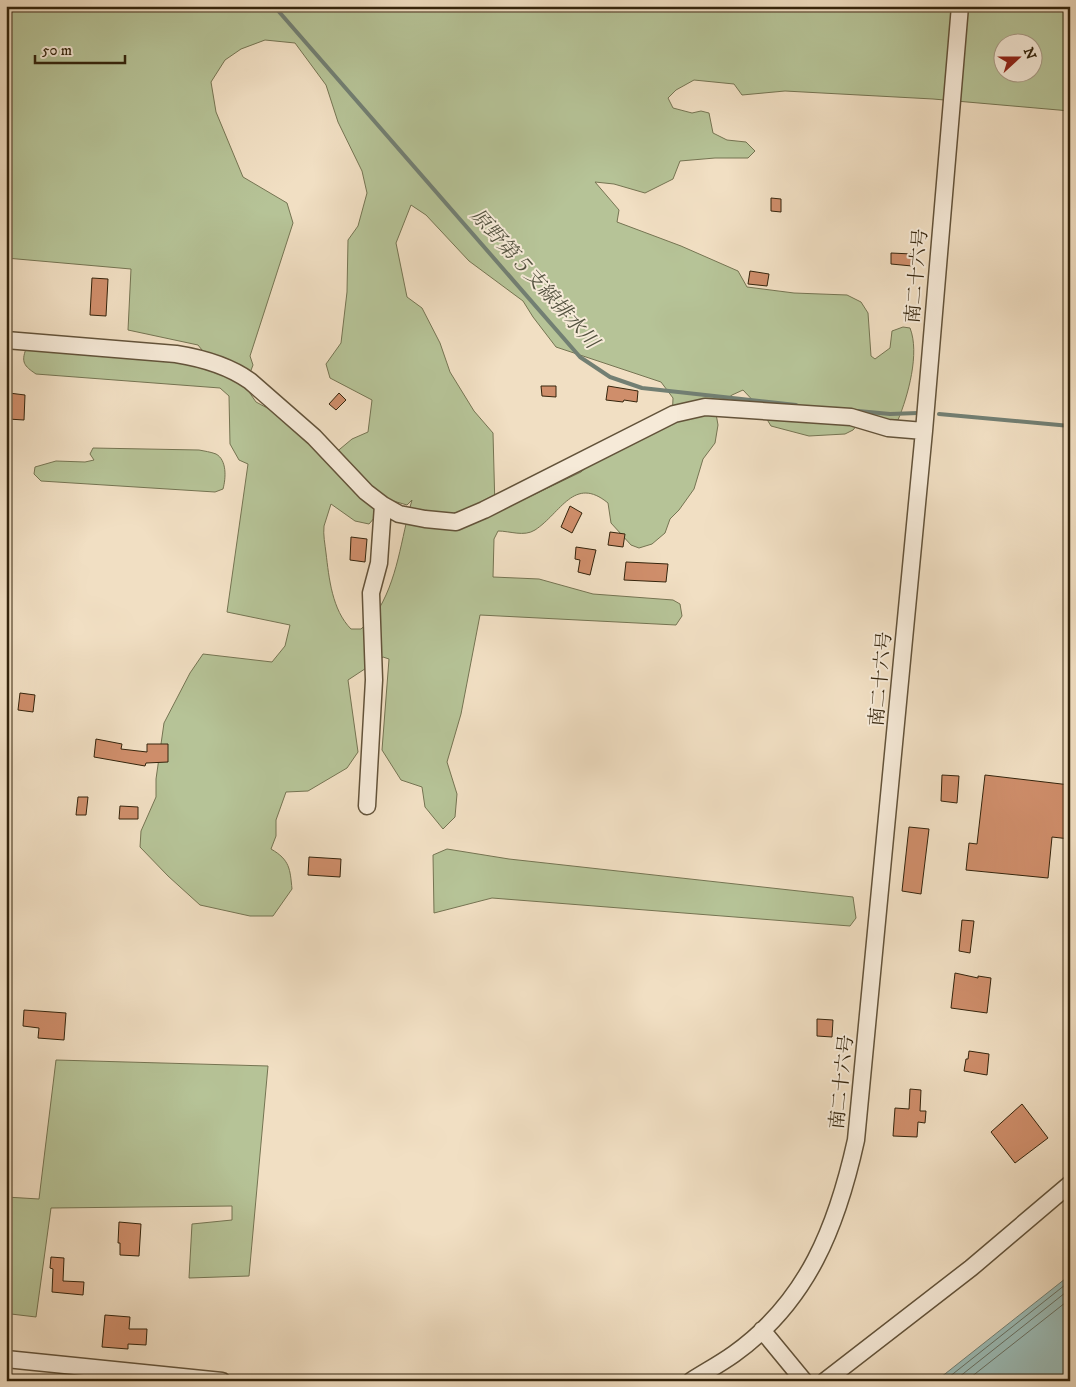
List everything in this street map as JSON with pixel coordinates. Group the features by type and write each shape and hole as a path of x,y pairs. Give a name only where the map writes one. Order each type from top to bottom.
{"street":[{"name":"南二十六号","path":"691,1381 734,1354 762,1330 790,1301 812,1269 834,1221 848,1176 856,1140 924,431 960,6"},
{"path":"6,340 176,354 195,357 239,373 314,437 366,492 399,514 425,519 456,522 504,502 674,414 704,407 851,417 888,428 924,431"},
{"path":"367,806 374,680 371,593 379,563 383,505"},
{"path":"826,1381 971,1268 1070,1184"},
{"path":"762,1330 804,1381"},
{"path":"6,1360 222,1381"}],"green space":[{"path":"6,6 1070,6 1070,111 933,99 785,91 742,95 734,84 694,80 676,90 668,98 673,108 692,113 701,111 709,113 713,133 727,140 746,142 755,151 748,158 680,161 673,179 645,193 614,184 595,182 619,210 617,222 681,246 738,271 747,287 794,293 847,295 861,302 868,313 871,356 875,359 890,348 892,331 903,327 910,328 913,338 913,362 906,399 898,420 863,418 853,430 845,434 809,436 771,426 760,408 743,390 732,395 715,408 718,425 715,443 703,459 694,489 670,519 665,533 652,544 639,548 631,545 611,523 608,503 596,495 586,493 568,500 544,523 531,532 498,531 494,539 493,577 539,579 593,594 673,600 680,604 682,616 676,625 480,615 461,714 447,762 457,794 455,817 443,829 425,807 422,787 401,780 382,750 389,659 383,657 348,680 358,752 347,768 308,791 286,792 276,820 276,836 271,849 282,857 288,866 292,889 273,916 250,916 200,905 140,847 141,831 156,797 156,779 164,723 190,673 203,654 272,662 285,646 290,625 227,612 248,464 239,460 230,444 229,396 220,388 36,374 29,369 24,361 26,349 206,355 198,345 128,330 131,269 6,258","holes":["265,40 295,43 326,85 338,122 362,171 367,193 358,226 348,240 347,292 341,343 326,364 330,378 372,400 368,432 352,439 328,459 286,418 256,402 245,386 253,365 250,356 293,223 287,203 243,177 216,112 211,82 225,60 241,49","411,205 426,215 469,261 523,301 556,347 661,382 673,398 672,422 594,460 581,472 512,505 495,509 493,433 474,411 450,372 440,343 422,308 407,297 396,243","390,500 407,505 412,500 394,574 383,602 374,617 361,629 351,629 340,613 332,593 324,526 331,504 355,521 369,524"]},
{"path":"93,448 199,450 214,453 220,457 224,465 225,480 223,489 215,492 41,481 34,474 35,467 56,461 85,462 94,460 90,454"},
{"path":"447,849 509,859 853,897 856,918 850,926 492,898 434,913 433,855"},
{"path":"56,1060 268,1066 249,1276 189,1278 192,1224 232,1220 232,1206 51,1208 36,1317 11,1314 9,1375 80,1381 6,1381 6,1197 39,1199"}],"water":[{"path":"1070,1275 1070,1377 1065,1381 936,1381"}],"building":[{"path":"771,198 781,199 781,212 771,211"},
{"path":"891,253 912,254 912,266 891,264"},
{"path":"750,271 769,274 767,286 748,284"},
{"path":"92,278 108,279 106,316 90,315"},
{"path":"541,386 556,386 556,397 542,396"},
{"path":"608,386 638,391 637,402 606,400"},
{"path":"9,393 25,395 24,420 8,419"},
{"path":"339,393 346,400 336,410 329,404"},
{"path":"570,506 582,513 572,533 561,527"},
{"path":"610,532 625,534 623,547 608,545"},
{"path":"351,537 367,539 365,562 350,560"},
{"path":"576,547 596,550 590,575 578,572 580,560 575,559"},
{"path":"626,562 668,564 666,582 624,580"},
{"path":"20,693 35,695 33,712 18,710"},
{"path":"96,739 122,744 121,749 147,752 147,744 168,744 168,762 146,763 145,766 94,757"},
{"path":"942,775 959,776 957,803 941,801"},
{"path":"985,775 1070,785 1070,839 1052,837 1048,878 966,870 969,843 977,844"},
{"path":"78,797 88,797 86,815 76,815"},
{"path":"120,806 138,807 138,819 119,819"},
{"path":"909,827 929,829 921,894 902,891"},
{"path":"309,857 341,859 340,877 308,875"},
{"path":"962,920 974,921 970,953 959,951"},
{"path":"955,973 978,978 978,976 991,978 987,1013 951,1008"},
{"path":"24,1010 66,1013 64,1040 38,1038 39,1028 23,1026"},
{"path":"817,1019 833,1020 832,1037 817,1036"},
{"path":"969,1051 989,1054 987,1075 964,1071"},
{"path":"910,1089 921,1090 920,1111 926,1111 925,1123 918,1122 917,1137 893,1136 895,1108 909,1109"},
{"path":"1022,1104 1048,1138 1015,1163 991,1132"},
{"path":"119,1222 141,1224 139,1256 120,1255 120,1243 118,1243"},
{"path":"51,1257 64,1258 63,1281 84,1282 83,1295 52,1292 53,1269 50,1268"},
{"path":"105,1315 130,1317 129,1329 147,1329 146,1345 128,1344 128,1349 102,1347"}],"waterway":[{"name":"原野第５支線排水川","path":"274,6 580,357 610,377 642,388 796,405"},
{"name":"原野第５支線排水川","path":"858,411 890,414 918,413"},
{"name":"原野第５支線排水川","path":"939,414 1070,426"}]}
